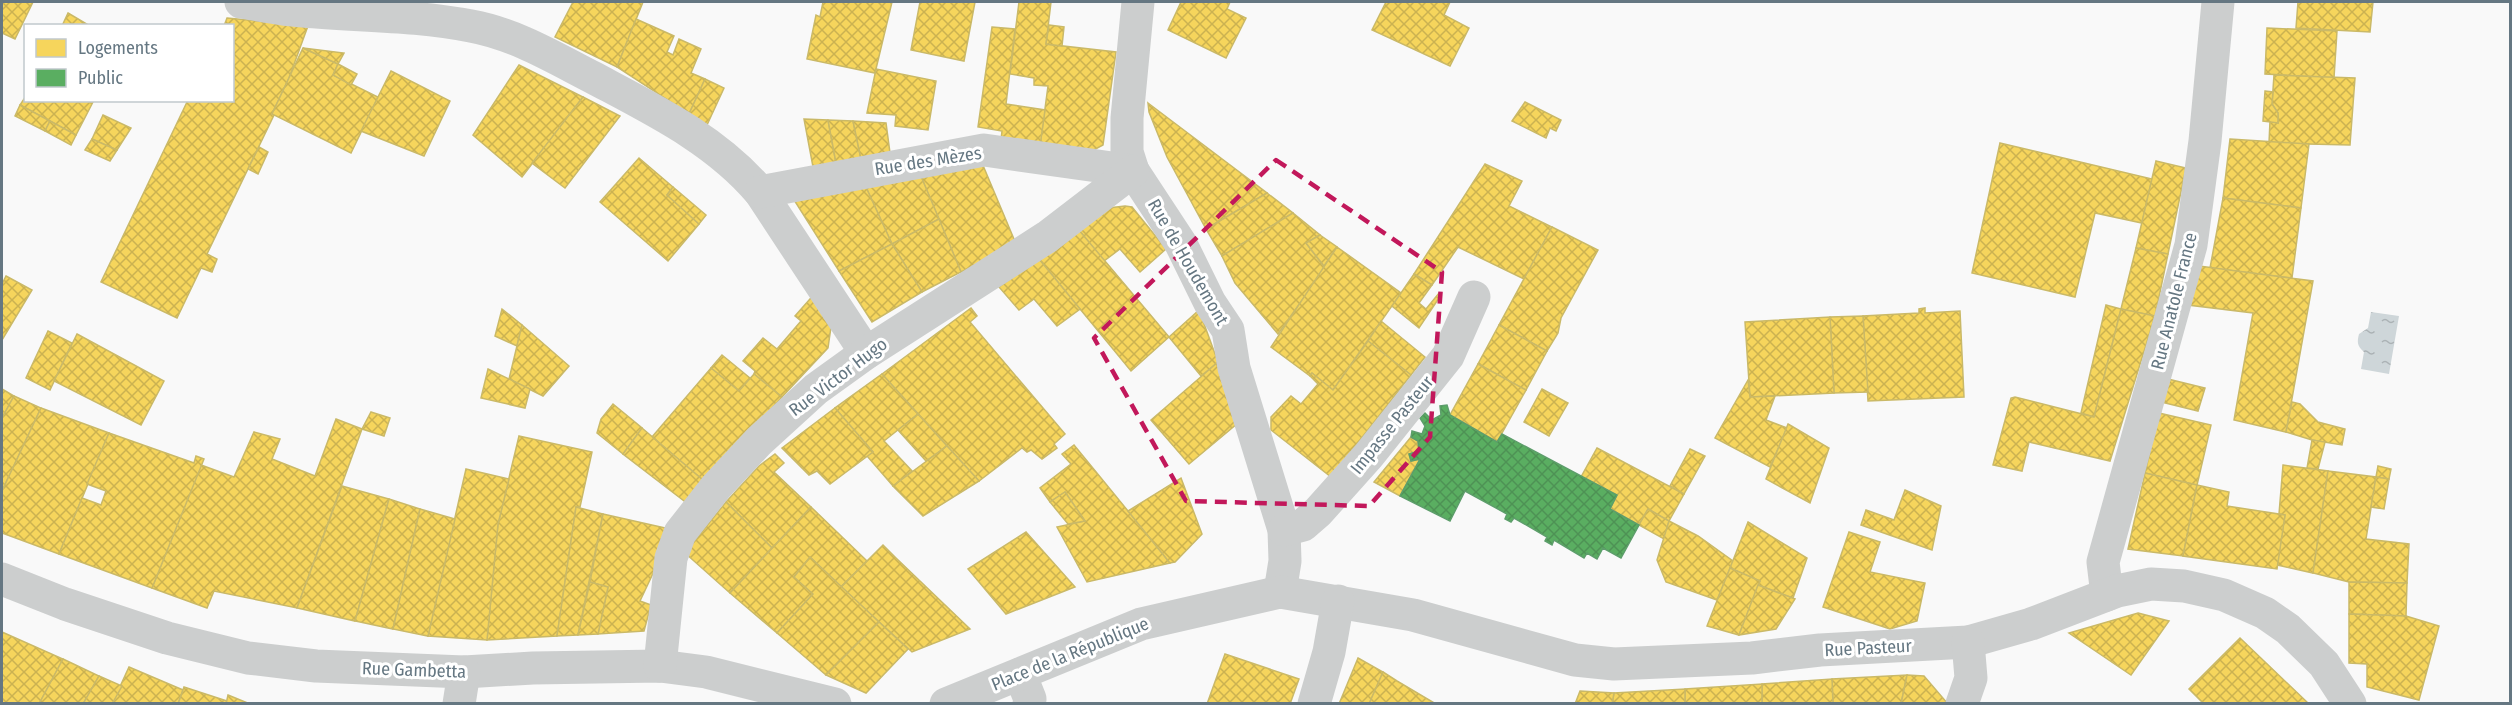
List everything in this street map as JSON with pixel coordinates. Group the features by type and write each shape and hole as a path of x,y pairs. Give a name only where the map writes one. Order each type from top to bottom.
{"street":[{"path":"241,2 301,11 443,21 500,33 528,44 662,114 713,148 743,172 760,192 866,352"},
{"name":"Rue de Houdemont","path":"1138,2 1127,118 1127,152 1132,171 1181,244 1210,303 1228,330 1234,368 1284,530 1285,561 1280,592"},
{"name":"Rue Anatole France","path":"2107,595 2103,562 2191,245 2205,141 2218,2"},
{"name":"Rue des Mèzes","path":"760,192 984,150 1132,171"},
{"name":"Rue Victor Hugo","path":"660,666 671,558 680,533 716,487 759,441 816,389 866,352 1047,237 1132,171"},
{"name":"Impasse Pasteur","path":"1284,530 1303,525 1318,512 1369,455 1448,356 1474,297"},
{"name":"Rue Gambetta","path":"2,579 65,604 167,638 248,658 461,688 660,666 706,672 836,704"},
{"name":"Rue Pasteur","path":"1338,601 1413,615 1575,660 1614,664 1752,658 1820,650 1968,642 2031,624 2107,595 2151,584 2204,590 2245,603 2288,629 2306,646 2324,664 2350,704"},
{"name":"Place de la République","path":"946,704 1024,689 1141,624 1280,592 1338,601"},
{"path":"1314,704 1329,652 1338,601"},
{"path":"1962,704 1971,678 1968,642"}],"highlighted area":[{"path":"1276,160 1442,272 1430,437 1369,506 1186,501 1094,338"}],"water":[{"path":"2371,312 2399,316 2389,374 2361,369 2364,352 2359,346 2358,337 2368,328"}],"building: Logements":[{"path":"2,2 33,2 15,39 2,33"},
{"path":"573,2 643,2 617,67 555,37"},
{"path":"823,2 892,2 875,73 807,59 816,15 820,17"},
{"path":"920,2 975,2 964,61 911,50"},
{"path":"1019,2 1051,2 1046,44 1116,52 1103,145 1088,153 1040,146 1048,86 1034,85 1034,78 1010,74"},
{"path":"1181,2 1230,2 1227,9 1246,18 1226,58 1168,30"},
{"path":"1386,2 1450,2 1444,15 1469,28 1450,66 1372,30"},
{"path":"2298,2 2373,2 2370,32 2296,28"},
{"path":"68,13 87,24 63,24"},
{"path":"227,18 308,26 289,78 272,114 274,115 207,254 217,259 212,272 201,268 177,318 101,282 187,102 234,102 234,24 225,24"},
{"path":"636,19 674,36 667,52 673,55 679,39 701,49 691,73 705,79 689,114 617,67"},
{"path":"1049,25 1064,27 1062,46 1046,44"},
{"path":"992,27 1015,29 1006,104 1045,110 1040,146 1001,140 1002,131 978,127"},
{"path":"2267,28 2337,31 2334,78 2265,74"},
{"path":"303,48 338,64 333,75 378,97 351,153 272,114"},
{"path":"303,48 344,53 338,64"},
{"path":"338,64 357,74 351,85 333,75"},
{"path":"519,65 583,97 522,177 473,135"},
{"path":"876,69 936,81 928,130 895,126 896,115 867,113"},
{"path":"391,71 450,101 424,156 361,131"},
{"path":"2274,75 2355,78 2350,145 2269,143 2270,121 2278,123 2278,113 2272,104"},
{"path":"705,79 724,88 707,125 689,114"},
{"path":"2265,91 2273,92 2272,104 2278,113 2278,123 2263,121"},
{"path":"583,97 620,116 565,188 532,163"},
{"path":"24,99 24,102 93,102 76,135 20,105"},
{"path":"1525,102 1561,120 1556,131 1550,128 1546,138 1512,121"},
{"path":"1148,103 1267,193 1206,229 1167,157 1149,112"},
{"path":"20,105 50,121 45,131 15,116"},
{"path":"103,115 131,128 117,150 92,139"},
{"path":"804,119 828,120 836,163 813,167"},
{"path":"828,120 853,121 861,159 836,163"},
{"path":"50,121 76,135 71,145 45,131"},
{"path":"853,121 886,123 890,153 861,159"},
{"path":"92,139 117,150 110,161 85,150"},
{"path":"2230,139 2309,144 2301,208 2223,198"},
{"path":"2000,143 2152,179 2142,223 2095,213 2075,297 1972,273"},
{"path":"259,147 268,152 258,174 248,169"},
{"path":"639,158 673,187 667,195 699,224 668,261 600,202"},
{"path":"2156,161 2186,168 2168,254 2136,248"},
{"path":"982,163 1016,244 961,272 920,174"},
{"path":"1485,164 1522,181 1509,206 1552,227 1524,279 1458,247 1432,285 1414,274"},
{"path":"920,174 939,219 892,244 865,185"},
{"path":"865,185 892,244 839,271 791,195"},
{"path":"673,187 706,215 699,224 667,195"},
{"path":"1267,193 1293,213 1222,256 1206,229"},
{"path":"2223,198 2301,208 2292,278 2210,268"},
{"path":"1132,207 1166,249 1140,272 1120,249 1104,261 1078,229 1108,208"},
{"path":"1293,213 1320,235 1306,243 1325,268 1278,334 1235,283 1222,256"},
{"path":"939,219 961,272 922,292 892,244"},
{"path":"1552,227 1598,250 1561,318 1558,333 1547,351 1499,325"},
{"path":"1078,229 1169,337 1131,371 1039,259"},
{"path":"1320,235 1337,247 1324,266 1306,243"},
{"path":"892,244 922,292 872,322 839,271"},
{"path":"1337,247 1401,293 1333,390 1312,373 1310,376 1271,347"},
{"path":"2136,248 2168,254 2155,316 2121,309"},
{"path":"1039,259 1080,309 1057,326 1034,299 1019,310 999,287"},
{"path":"2199,266 2313,281 2286,432 2234,420 2253,313 2188,305"},
{"path":"1414,274 1432,285 1419,303 1426,309 1439,293 1441,295 1419,328 1392,306"},
{"path":"6,276 32,290 2,340 2,284"},
{"path":"817,291 832,320 828,348 782,397 754,374 755,371 743,361 763,338 777,349 801,321 795,316"},
{"path":"2106,305 2121,309 2094,417 2081,413"},
{"path":"971,308 977,316 970,322 1065,434 1054,444 1057,448 1042,459 1031,450 1027,452 1022,448 979,481 882,374"},
{"path":"1925,308 1925,313 1960,311 1964,397 1868,401 1863,316 1919,313 1919,309"},
{"path":"502,309 522,325 517,346 495,336"},
{"path":"2121,309 2155,316 2110,461 2029,442 2022,471 1993,465 2011,398 2015,397 2094,417"},
{"path":"1199,310 1218,362 1201,376 1169,337"},
{"path":"1863,316 1868,392 1834,393 1830,317"},
{"path":"1830,317 1834,393 1750,397 1745,322"},
{"path":"1381,321 1425,357 1411,375 1368,341"},
{"path":"522,325 569,366 543,396 509,379"},
{"path":"1499,325 1547,351 1526,390 1478,364"},
{"path":"48,331 72,343 50,390 26,378"},
{"path":"77,334 164,381 141,425 54,381"},
{"path":"1368,341 1411,375 1331,477 1271,430 1271,417 1291,396 1301,404 1318,384 1310,376 1312,373 1333,390"},
{"path":"722,355 750,378 739,391 711,368"},
{"path":"1218,362 1238,423 1189,464 1151,420"},
{"path":"1478,364 1526,390 1497,442 1450,415"},
{"path":"711,368 739,391 754,374 782,397 704,481 652,437"},
{"path":"488,369 530,389 525,408 481,398"},
{"path":"882,374 918,414 884,441 912,471 893,486 867,456 873,452 835,408"},
{"path":"2168,379 2205,388 2198,411 2161,402"},
{"path":"1748,380 1750,397 1775,396 1766,420 1787,428 1770,467 1715,438"},
{"path":"2,389 14,396 2,418"},
{"path":"1542,389 1568,403 1549,436 1524,422"},
{"path":"14,396 41,408 2,491 2,418"},
{"path":"2292,402 2300,404 2318,422 2345,429 2342,445 2312,440 2286,432"},
{"path":"613,404 642,428 623,454 597,433 601,419"},
{"path":"41,408 109,433 59,554 2,533 2,491"},
{"path":"835,408 873,452 830,484 817,471 809,475 782,448"},
{"path":"371,412 390,418 384,436 362,429"},
{"path":"2159,413 2211,425 2197,485 2145,473"},
{"path":"918,414 947,446 926,461 898,430"},
{"path":"336,419 362,429 297,608 214,591 207,608 152,588 201,465 234,477 254,432 280,439 272,459 315,476"},
{"path":"1788,424 1829,448 1810,503 1766,479"},
{"path":"642,428 704,481 688,504 623,454"},
{"path":"109,433 194,463 196,456 204,459 152,588 59,554 82,498 101,505 106,491 87,484"},
{"path":"519,436 592,452 580,507 576,507 557,636 487,640 498,524"},
{"path":"1411,437 1418,441 1419,451 1409,454 1411,461 1420,459 1400,496 1374,482"},
{"path":"2312,440 2325,442 2318,469 2307,468"},
{"path":"1074,445 1170,563 1087,582 1057,527 1085,521 1065,492 1050,502 1040,488 1071,464 1062,454"},
{"path":"947,446 979,481 923,516 893,486"},
{"path":"1597,448 1684,494 1669,521 1648,509 1639,525 1610,509 1617,495 1581,477"},
{"path":"1690,449 1705,456 1684,494 1670,486"},
{"path":"775,454 784,463 774,472 811,507 772,548 726,502 759,466"},
{"path":"2283,465 2328,471 2313,573 2277,565 2285,515 2279,514"},
{"path":"2378,466 2391,469 2389,479 2376,477"},
{"path":"466,469 509,479 498,524 487,640 428,636"},
{"path":"2328,471 2376,477 2366,539 2409,544 2407,583 2349,582 2313,573"},
{"path":"2145,473 2197,485 2183,556 2128,549"},
{"path":"2376,477 2389,479 2384,509 2371,507"},
{"path":"1181,478 1202,534 1175,562 1170,563 1128,511"},
{"path":"2197,485 2229,492 2227,506 2285,515 2277,569 2183,556"},
{"path":"342,486 389,499 355,621 297,608"},
{"path":"1905,490 1941,506 1932,550 1861,525 1866,510 1894,520"},
{"path":"1065,492 1085,521 1068,524 1050,502"},
{"path":"389,499 420,509 393,629 355,621"},
{"path":"726,502 772,548 730,593 685,553"},
{"path":"576,507 603,514 578,635 557,636"},
{"path":"811,507 867,561 841,587 810,557 794,577 813,594 777,633 730,593"},
{"path":"420,509 455,519 428,636 393,629"},
{"path":"1648,509 1669,521 1664,539 1639,525"},
{"path":"603,514 670,529 665,548 640,601 651,605 644,631 598,634 608,587 590,582"},
{"path":"1669,521 1698,536 1733,561 1717,600 1666,582 1657,560"},
{"path":"1748,522 1807,558 1793,598 1758,585 1760,581 1730,568"},
{"path":"1026,532 1075,587 1006,614 968,569"},
{"path":"1849,532 1880,542 1870,572 1925,583 1917,621 1890,629 1823,607"},
{"path":"883,545 970,629 912,652 841,587"},
{"path":"810,557 879,622 826,675 777,633 813,594 794,577"},
{"path":"1730,568 1760,581 1739,635 1707,626"},
{"path":"590,582 608,587 598,634 578,635"},
{"path":"2349,582 2407,583 2406,616 2349,614"},
{"path":"1758,585 1795,599 1776,629 1739,635"},
{"path":"2138,613 2169,621 2131,675 2069,633"},
{"path":"2349,614 2406,616 2439,626 2419,700 2367,687 2367,664 2349,663"},
{"path":"879,622 908,649 866,693 826,675"},
{"path":"2,632 63,659 39,704 2,704"},
{"path":"2240,638 2309,704 2204,704 2189,689"},
{"path":"1225,654 1299,679 1290,704 1207,704"},
{"path":"1358,658 1383,672 1369,704 1339,704"},
{"path":"63,659 99,676 83,704 39,704"},
{"path":"129,667 183,690 178,704 112,704"},
{"path":"1383,672 1397,681 1436,704 1369,704"},
{"path":"1907,675 1901,704 1833,704 1832,679"},
{"path":"1907,675 1924,676 1948,704 1901,704"},
{"path":"99,676 122,686 112,704 83,704"},
{"path":"1832,679 1833,704 1762,704 1762,684"},
{"path":"1762,684 1762,704 1685,704 1685,689"},
{"path":"184,687 227,701 226,704 178,704"},
{"path":"1685,689 1685,704 1612,704 1614,693"},
{"path":"1580,691 1614,693 1612,704 1575,704"},
{"path":"228,695 250,704 226,704"}],"building: Public":[{"path":"1447,405 1450,415 1497,442 1502,434 1617,495 1610,509 1639,525 1621,558 1603,548 1597,559 1587,553 1584,558 1554,540 1552,545 1545,541 1547,537 1514,518 1511,522 1505,519 1507,514 1465,491 1450,521 1400,496 1420,459 1411,461 1409,454 1419,451 1418,441 1411,437 1412,431 1422,434 1425,426 1420,418 1425,413 1432,420 1441,415 1440,406"}]}
